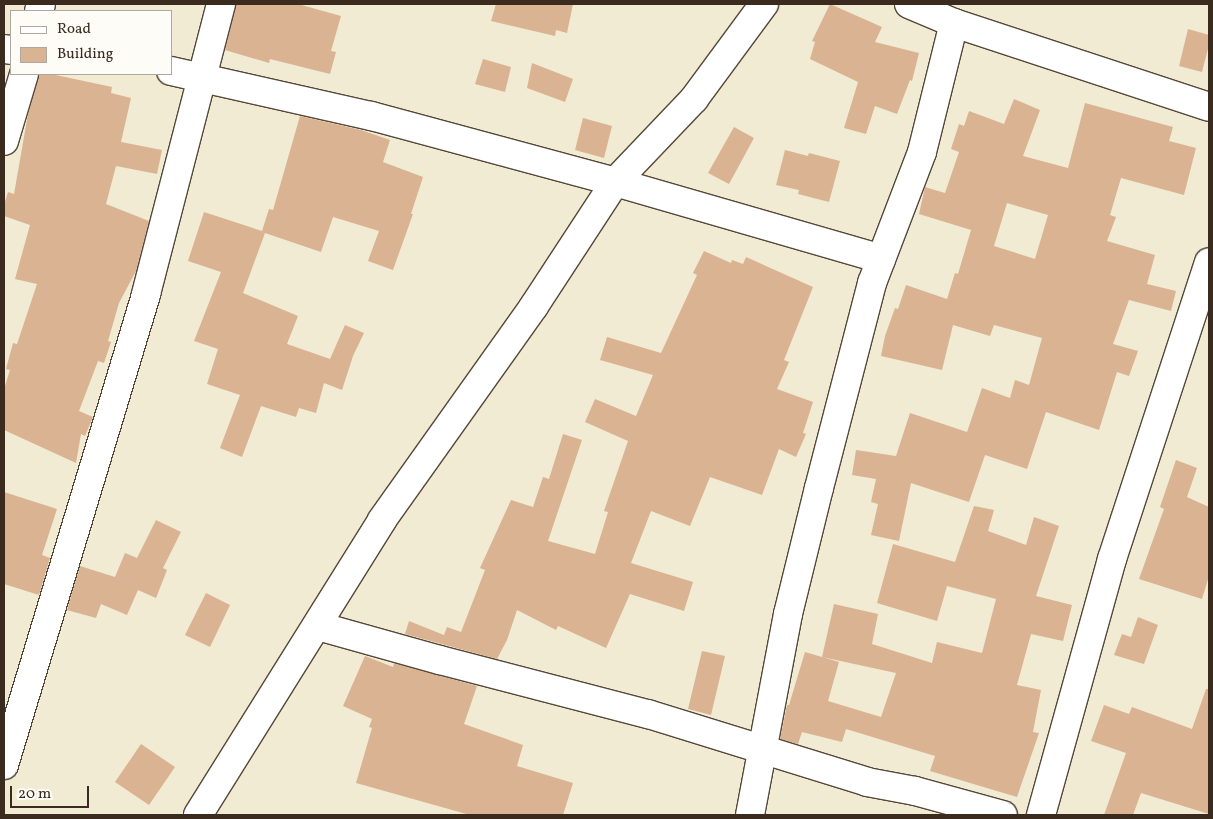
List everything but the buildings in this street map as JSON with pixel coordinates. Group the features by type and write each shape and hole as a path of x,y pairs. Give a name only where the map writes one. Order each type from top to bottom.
{"street":[{"path":"4,765 146,294 221,4"},
{"path":"198,815 318,626 382,520 534,306 615,182 694,99 764,4"},
{"path":"910,4 954,23 1209,107"},
{"path":"750,815 788,614 870,292 922,152 954,23"},
{"path":"172,71 371,116 615,182 881,259"},
{"path":"4,141 24,75"},
{"path":"1041,815 1112,560 1209,262"},
{"path":"318,626 648,714 867,782 914,791 1003,815"}]}
